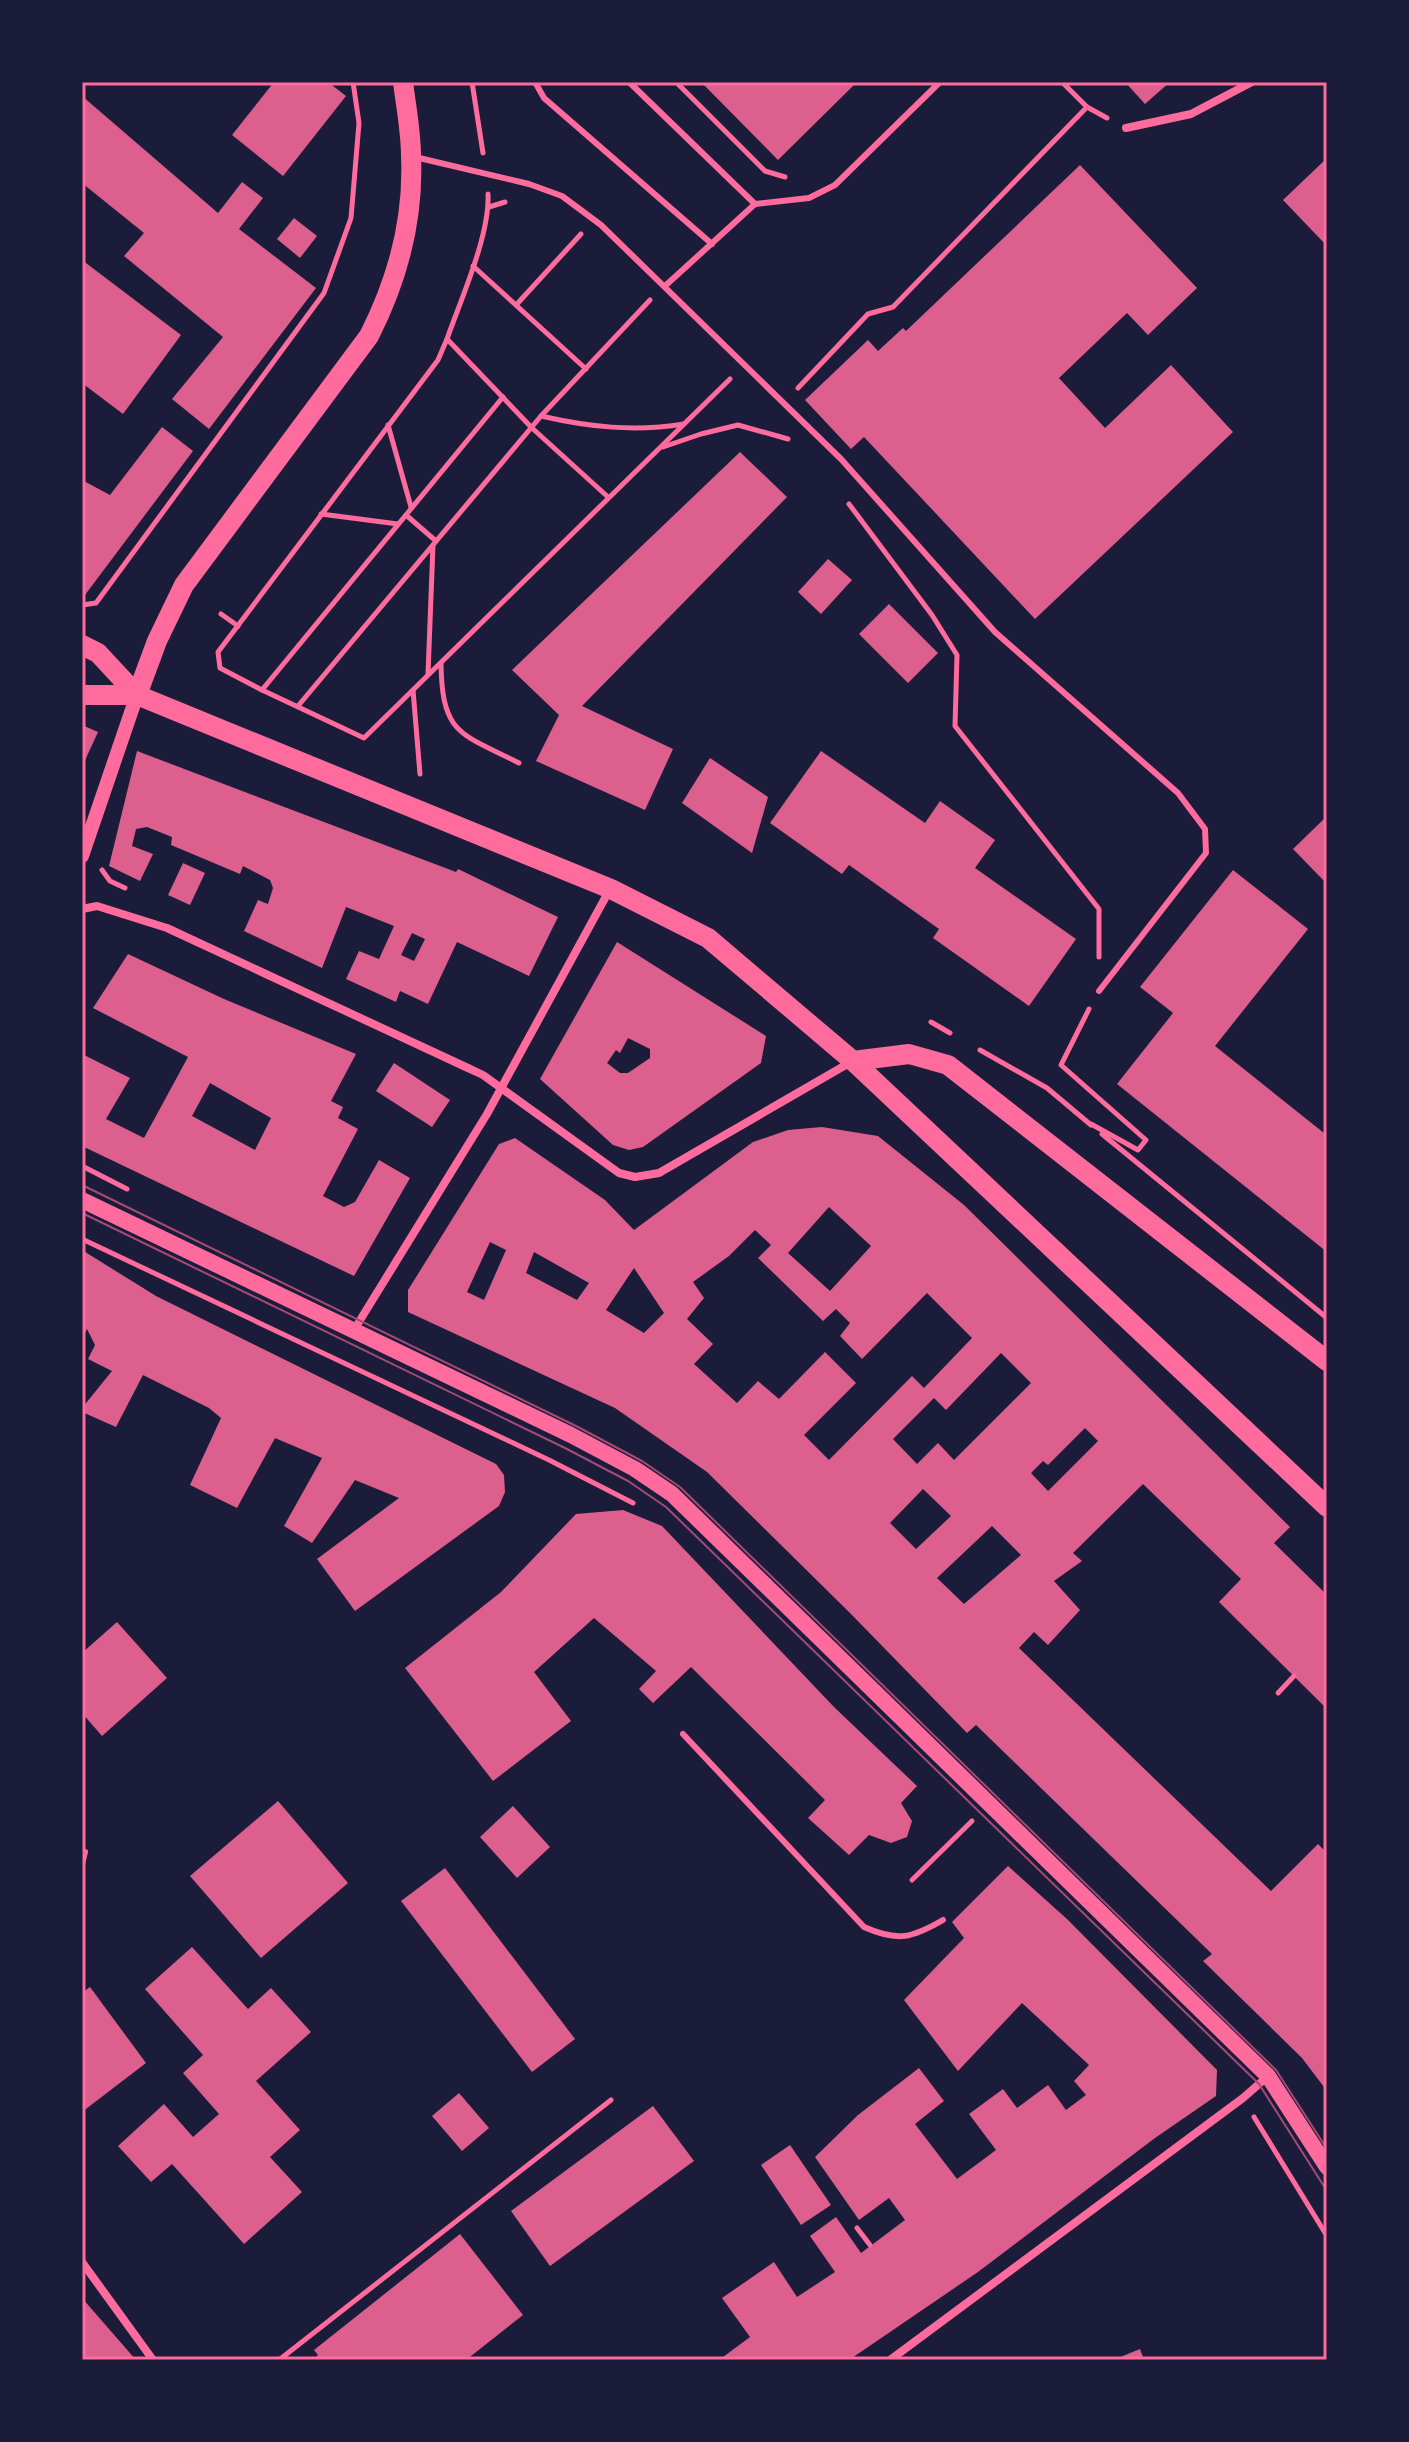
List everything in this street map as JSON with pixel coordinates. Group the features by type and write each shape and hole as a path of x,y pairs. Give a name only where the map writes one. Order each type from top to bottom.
{"main road":[{"path":"137,695 157,641 184,585 369,336 379,315 396,274 407,230 411,156 403,82"},
{"path":"82,645 98,653 137,695"},
{"path":"82,695 137,695 611,889 708,938 853,1061 1327,1507"},
{"path":"853,1061 909,1054 948,1065 1327,1361"},
{"path":"82,1200 584,1442 635,1469 672,1494 1268,2076 1327,2167"}],"street":[{"path":"1126,128 1191,114 1252,82"},
{"path":"82,856 137,695"},
{"path":"354,1330 501,1088 611,889"},
{"path":"82,909 97,906 167,928 468,1068 501,1088 619,1173 635,1177 659,1173 853,1061"},
{"path":"890,2360 1243,2098 1268,2076"},
{"path":"82,2262 153,2360"}],"lane":[{"path":"535,82 544,98 712,244"},
{"path":"629,82 755,204"},
{"path":"665,286 755,204 809,198 835,185 940,82"},
{"path":"411,156 487,172 562,196 601,225 841,459 995,632 1178,793 1205,829 1206,853 1099,991"},
{"path":"683,1734 864,1927 887,1937 916,1935 943,1920"},
{"path":"82,1864 85,1852"}],"path":[{"path":"82,605 96,603 324,293 351,218 359,123 353,82"},
{"path":"472,82 487,172 489,207 473,266 438,360 218,652 220,668 364,738 745,364"},
{"path":"676,82 765,171 784,177 796,176"},
{"path":"1062,82 1087,107 1126,128"},
{"path":"784,402 868,314 893,307 1087,107"},
{"path":"489,207 514,202"},
{"path":"574,226 592,241"},
{"path":"517,304 582,232"},
{"path":"473,266 586,369"},
{"path":"298,706 541,416 665,286"},
{"path":"642,289 662,308"},
{"path":"447,339 532,428 609,497"},
{"path":"722,367 732,377"},
{"path":"262,690 503,397"},
{"path":"541,416 611,428 651,429 685,424"},
{"path":"388,425 411,508"},
{"path":"660,449 738,425 796,442 786,431"},
{"path":"846,500 932,615 957,655 955,726 1099,909 1099,991 1061,1065 1146,1140 1138,1150 1091,1124"},
{"path":"321,514 399,524"},
{"path":"406,515 435,543 428,675"},
{"path":"221,614 238,626"},
{"path":"441,662 442,698 450,720 468,737 519,763"},
{"path":"413,690 420,774"},
{"path":"98,865 110,881 135,893"},
{"path":"931,1022 957,1037"},
{"path":"970,1044 1047,1088 1327,1318"},
{"path":"82,1239 549,1460 643,1508"},
{"path":"1278,1693 1294,1676"},
{"path":"912,1880 973,1820 982,1829"},
{"path":"1243,2098 1327,2236"},
{"path":"279,2360 611,2100"},
{"path":"857,2228 870,2245"}],"building":[{"path":"274,82 328,82 346,96 283,176 232,135"},
{"path":"701,82 857,82 778,160"},
{"path":"1125,82 1170,82 1145,104"},
{"path":"82,96 218,213 242,182 263,198 239,229 316,288 209,429 172,399 223,337 124,256 144,233 82,183"},
{"path":"1327,158 1327,246 1283,200"},
{"path":"1080,165 1197,288 1148,335 1127,313 1059,378 1105,428 1171,365 1233,432 1035,619 864,437 851,449 805,400 868,340 878,351 903,328 906,331"},
{"path":"294,218 317,236 300,258 277,239"},
{"path":"82,260 181,335 123,414 82,383"},
{"path":"162,427 193,451 85,595 82,594 82,480 110,495"},
{"path":"740,452 787,497 582,706 673,749 645,810 536,761 559,715 512,670"},
{"path":"828,559 852,580 821,614 798,592"},
{"path":"889,604 938,653 908,683 859,634"},
{"path":"82,725 98,732 82,767"},
{"path":"137,751 456,872 458,869 558,917 529,976 457,942 428,1004 400,991 396,1002 346,979 359,951 379,959 394,926 346,907 322,968 244,931 258,900 268,904 273,888 270,880 243,866 240,874 171,845 172,837 147,827 136,829 132,846 153,854 140,881 109,866","holes":["412,933 425,939 414,961 401,955"]},
{"path":"821,751 925,823 940,801 995,840 975,868 1076,939 1029,1006 933,938 939,929 849,865 842,874 770,823"},
{"path":"710,758 768,797 752,853 682,803"},
{"path":"1327,816 1327,884 1293,849"},
{"path":"183,863 205,873 190,905 168,895"},
{"path":"1233,870 1308,929 1215,1046 1324,1133 1327,1129 1327,1252 1117,1084 1173,1013 1140,987"},
{"path":"617,942 766,1036 761,1063 643,1147 629,1150 613,1145 540,1079","holes":["628,1038 650,1049 650,1058 628,1073 620,1073 607,1063 616,1050 620,1053"]},
{"path":"128,954 224,999 356,1054 331,1101 343,1107 338,1118 358,1129 323,1196 344,1207 355,1202 379,1160 410,1178 354,1276 82,1146 82,1054 130,1078 106,1119 144,1138 188,1057 93,1008","holes":["210,1083 271,1118 255,1150 192,1116"]},
{"path":"394,1063 450,1100 432,1127 376,1091"},
{"path":"822,1127 878,1136 964,1205 1290,1527 1274,1543 1327,1595 1327,1709 1219,1602 1241,1579 1143,1484 1073,1553 1082,1561 1054,1581 1080,1610 1048,1645 1034,1632 1019,1648 1271,1891 1318,1844 1327,1853 1327,2091 1302,2058 1203,1961 1212,1954 976,1725 967,1733 707,1472 615,1408 408,1312 408,1290 499,1144 515,1138 605,1200 634,1230 753,1142 788,1130","holes":["829,1207 871,1246 830,1291 788,1253","755,1230 771,1245 758,1258 823,1321 836,1309 850,1323 840,1336 862,1359 927,1293 972,1338 924,1388 912,1376 829,1460 804,1435 856,1383 825,1352 779,1399 758,1381 737,1403 694,1364 713,1344 687,1319 704,1298 693,1282 729,1256","490,1242 506,1250 484,1300 467,1292","534,1252 589,1283 577,1300 526,1273","634,1268 664,1313 644,1333 606,1310","1001,1353 1031,1383 954,1460 938,1443 917,1464 893,1439 934,1398 946,1410","1085,1428 1098,1441 1048,1491 1031,1473 1043,1461 1048,1465","923,1489 951,1516 916,1549 890,1523","992,1526 1021,1555 964,1604 937,1578"]},
{"path":"82,1250 156,1296 496,1464 504,1475 505,1492 499,1506 355,1611 317,1559 399,1498 355,1480 312,1543 284,1526 322,1458 275,1438 237,1508 190,1485 221,1418 209,1408 143,1375 116,1427 82,1412 112,1371 88,1359 95,1345 87,1329 82,1334"},
{"path":"623,1510 662,1526 834,1707 917,1786 901,1803 912,1821 907,1837 891,1843 869,1835 849,1855 808,1818 825,1800 691,1667 653,1703 639,1689 656,1671 594,1618 534,1672 571,1721 493,1781 405,1668 501,1592 576,1514"},
{"path":"117,1622 167,1678 102,1736 82,1713 82,1653"},
{"path":"278,1801 348,1883 261,1958 190,1876"},
{"path":"513,1806 550,1847 517,1878 480,1837"},
{"path":"1008,1866 1067,1919 1217,2070 1216,2096 1155,2138 978,2272 849,2360 719,2360 750,2337 722,2298 774,2262 797,2297 835,2272 810,2236 836,2217 861,2253 905,2220 889,2198 859,2220 815,2157 858,2115 919,2068 944,2101 915,2124 957,2179 996,2150 969,2114 1003,2089 1017,2108 1048,2085 1066,2110 1086,2095 1074,2081 1089,2065 1022,2003 958,2071 904,2000 964,1938 952,1922"},
{"path":"445,1868 575,2039 532,2072 401,1901"},
{"path":"192,1947 248,2009 271,1988 311,2032 256,2081 300,2130 270,2157 302,2192 244,2244 172,2164 151,2182 118,2146 164,2104 193,2137 219,2114 183,2073 203,2055 145,1989"},
{"path":"90,1987 146,2063 82,2112 82,1993"},
{"path":"459,2093 489,2128 462,2151 432,2116"},
{"path":"653,2106 694,2161 550,2266 511,2211"},
{"path":"790,2145 831,2205 801,2225 761,2165"},
{"path":"460,2234 523,2315 466,2360 312,2360 318,2355 314,2350"},
{"path":"82,2298 136,2360 82,2360"},
{"path":"1140,2349 1144,2360 1113,2360"}],"tram line":[{"path":"82,1185 576,1426 642,1461 680,1487 1276,2070 1327,2149"},
{"path":"82,1213 565,1448 628,1481 666,1507 1259,2084 1327,2191"}]}
